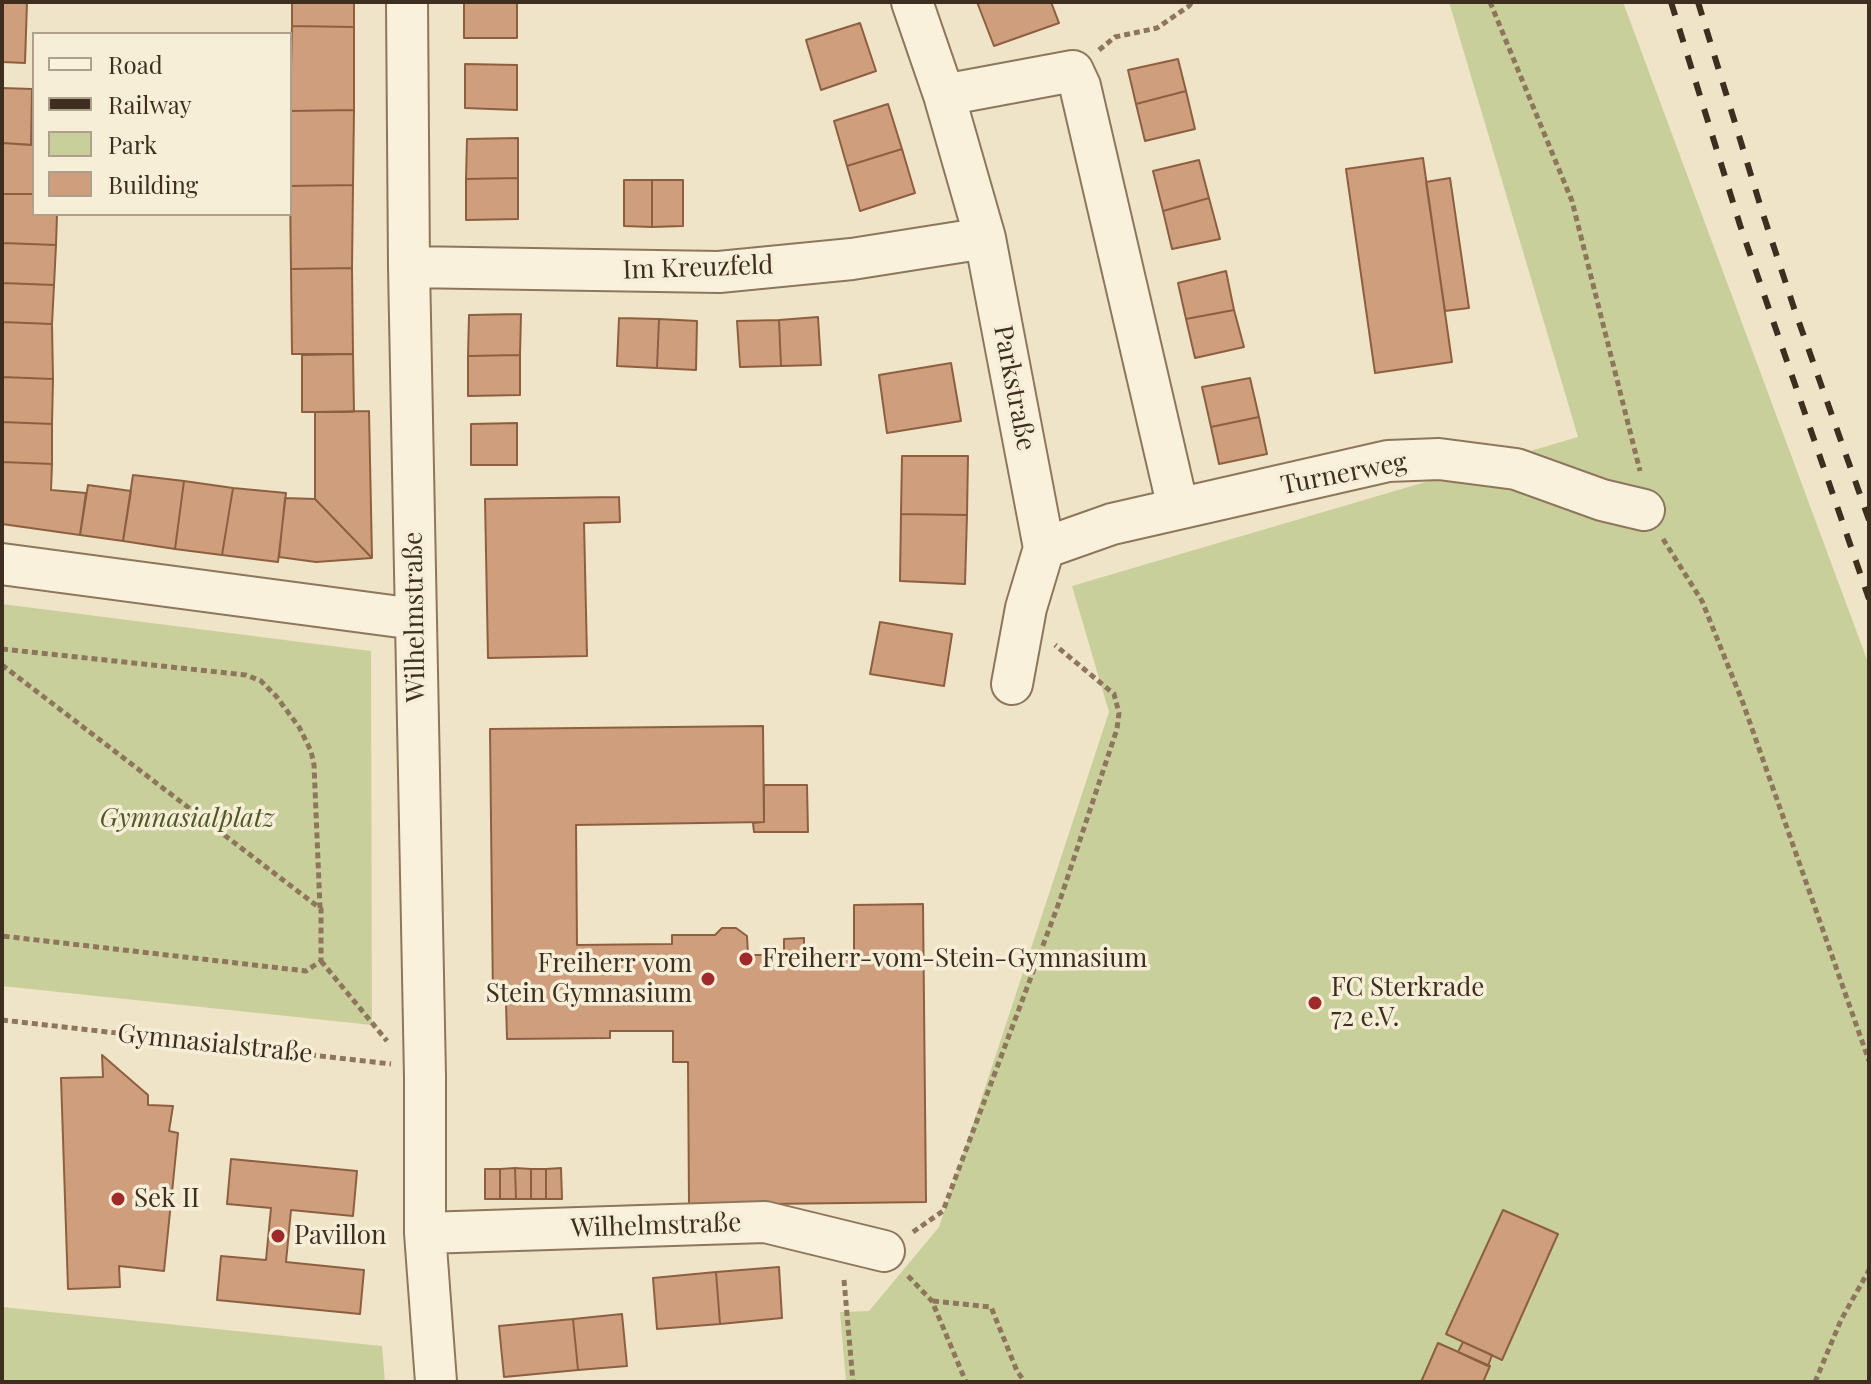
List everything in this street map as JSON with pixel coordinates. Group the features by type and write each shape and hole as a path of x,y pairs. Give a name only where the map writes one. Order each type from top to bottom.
{"street":[{"name":"Wilhelmstraße","path":"407,2 415,619 416,1071 436,1382"},
{"name":"Parkstraße","path":"912,2 944,95 985,238 1044,548 1026,608 1012,684"},
{"path":"944,95 1073,71 1080,86 1178,508"},
{"name":"Im Kreuzfeld","path":"409,267 719,272 852,259 985,238"},
{"name":"Turnerweg","path":"1044,548 1112,524 1388,461 1439,459 1516,469 1602,500 1644,510"},
{"path":"2,564 415,619"},
{"name":"Wilhelmstraße","path":"425,1233 765,1222 884,1251"}],"path":[{"path":"1073,71 1115,37 1157,28 1192,2"},
{"path":"1490,2 1572,201 1639,466 1644,510 1702,601 1743,703 1869,1061"},
{"path":"966,1382 932,1301 884,1251 943,1211 1060,900 1117,729 1119,713 1114,694 1052,643"},
{"path":"2,649 246,675 261,681 276,696 299,727 314,765 321,961 416,1071"},
{"path":"2,665 321,909"},
{"path":"2,936 306,971 321,961"},
{"name":"Gymnasialstraße","path":"2,1020 416,1071"},
{"path":"841,1239 853,1382"},
{"path":"1815,1382 1841,1320 1869,1270"},
{"path":"932,1301 991,1307 1017,1371 1025,1382"}],"green space":[{"path":"1449,2 1623,2 1869,665 1869,1382 846,1382 840,1312 869,1311 939,1227 1109,712 1072,586 1578,437"},
{"name":"Gymnasialplatz","path":"2,604 371,651 372,1025 2,986"},
{"path":"2,1307 382,1346 385,1382 2,1382"}],"building":[{"path":"2,2 27,2 25,63 2,62"},
{"path":"292,2 354,2 354,27 292,26"},
{"path":"464,2 517,2 517,38 464,38"},
{"path":"977,2 1051,2 1059,23 994,46"},
{"path":"860,23 876,71 821,90 806,40"},
{"path":"292,26 354,27 354,110 292,111"},
{"path":"1178,59 1186,91 1136,104 1128,70"},
{"path":"465,64 517,65 517,110 465,108"},
{"path":"2,88 32,89 31,145 2,143"},
{"path":"1186,91 1195,129 1145,141 1136,104"},
{"path":"888,104 902,149 847,166 834,121"},
{"path":"354,110 353,185 292,186 292,111"},
{"path":"518,138 518,178 466,179 467,139"},
{"path":"3,143 32,145 32,194 2,194"},
{"path":"902,149 915,193 860,211 847,166"},
{"path":"1423,158 1452,362 1375,373 1346,169"},
{"path":"1199,160 1209,198 1163,211 1153,171"},
{"path":"518,178 518,219 466,220 466,179"},
{"path":"1450,178 1469,308 1445,311 1426,182"},
{"path":"624,180 652,180 652,227 624,226"},
{"path":"652,180 683,180 683,226 652,227"},
{"path":"353,185 352,268 291,269 292,186"},
{"path":"2,194 32,194 32,216 57,216 56,245 2,243"},
{"path":"1209,198 1220,239 1172,249 1163,211"},
{"path":"2,243 56,245 54,285 2,283"},
{"path":"352,268 353,354 292,354 291,269"},
{"path":"1226,271 1234,310 1186,319 1178,283"},
{"path":"2,283 54,285 52,324 2,322"},
{"path":"1234,310 1244,347 1195,358 1186,319"},
{"path":"521,314 520,355 468,356 469,315"},
{"path":"818,317 821,365 781,366 779,320"},
{"path":"619,318 659,319 657,368 617,366"},
{"path":"659,319 697,321 696,370 657,368"},
{"path":"779,320 781,366 740,367 737,321"},
{"path":"2,322 52,324 53,379 2,377"},
{"path":"353,354 354,412 302,412 302,355"},
{"path":"520,355 520,395 468,396 468,356"},
{"path":"951,363 961,421 887,433 879,375"},
{"path":"2,377 53,379 52,424 2,422"},
{"path":"1250,378 1259,417 1211,427 1202,387"},
{"path":"369,411 372,558 315,499 315,412"},
{"path":"1259,417 1267,454 1219,464 1211,427"},
{"path":"2,422 52,424 52,464 2,462"},
{"path":"517,423 517,465 471,465 471,424"},
{"path":"902,456 968,456 967,515 901,514"},
{"path":"2,462 52,464 51,490 86,493 80,535 2,524"},
{"path":"133,475 184,481 175,549 123,541"},
{"path":"184,481 233,488 222,555 175,549"},
{"path":"88,485 131,491 123,541 80,535"},
{"path":"233,488 286,493 278,562 222,555"},
{"path":"619,497 620,522 584,523 587,656 488,658 485,499"},
{"path":"285,498 315,499 372,558 316,562 279,557"},
{"path":"901,514 967,515 965,584 900,581"},
{"path":"880,622 952,634 944,686 870,674"},
{"name":"Freiherr vom Stein Gymnasium","path":"763,726 764,822 576,825 577,945 672,944 672,935 715,935 722,928 736,928 747,936 748,955 784,955 784,939 804,938 804,955 854,955 854,905 923,904 926,1202 689,1205 688,1062 673,1062 673,1031 610,1031 610,1038 507,1039 506,1002 493,1002 490,729"},
{"path":"764,785 807,785 808,832 754,832 753,823 764,822"},
{"name":"Sek II","path":"102,1055 148,1095 148,1105 173,1106 169,1131 178,1133 164,1271 119,1266 120,1287 68,1289 61,1078 103,1077"},
{"name":"Pavillon","path":"231,1159 357,1171 353,1216 291,1210 286,1262 364,1270 360,1314 217,1300 221,1256 266,1260 271,1208 227,1204"},
{"path":"515,1168 531,1169 531,1199 516,1199"},
{"path":"515,1168 516,1199 500,1199 500,1169"},
{"path":"561,1168 562,1199 546,1199 546,1169"},
{"path":"485,1169 500,1169 500,1199 485,1199"},
{"path":"531,1169 546,1169 546,1199 531,1199"},
{"path":"1503,1210 1558,1234 1502,1360 1446,1334"},
{"path":"779,1267 782,1318 720,1324 716,1272"},
{"path":"716,1272 720,1324 657,1329 653,1278"},
{"path":"622,1314 627,1366 578,1370 573,1319"},
{"path":"573,1319 578,1370 504,1377 499,1326"},
{"path":"1463,1342 1492,1355 1488,1366 1458,1352"},
{"path":"1438,1343 1490,1366 1483,1382 1421,1382"}],"railway":[{"path":"1671,2 1740,225 1869,599"},
{"path":"1698,2 1795,311 1869,520"}],"place":[{"name":"Freiherr-vom-Stein-Gymnasium","path":"746,959"},
{"name":"Freiherr vom Stein Gymnasium","path":"708,979"},
{"name":"FC Sterkrade 72 e.V.","path":"1315,1003"},
{"name":"Sek II","path":"118,1199"},
{"name":"Pavillon","path":"278,1236"}]}
